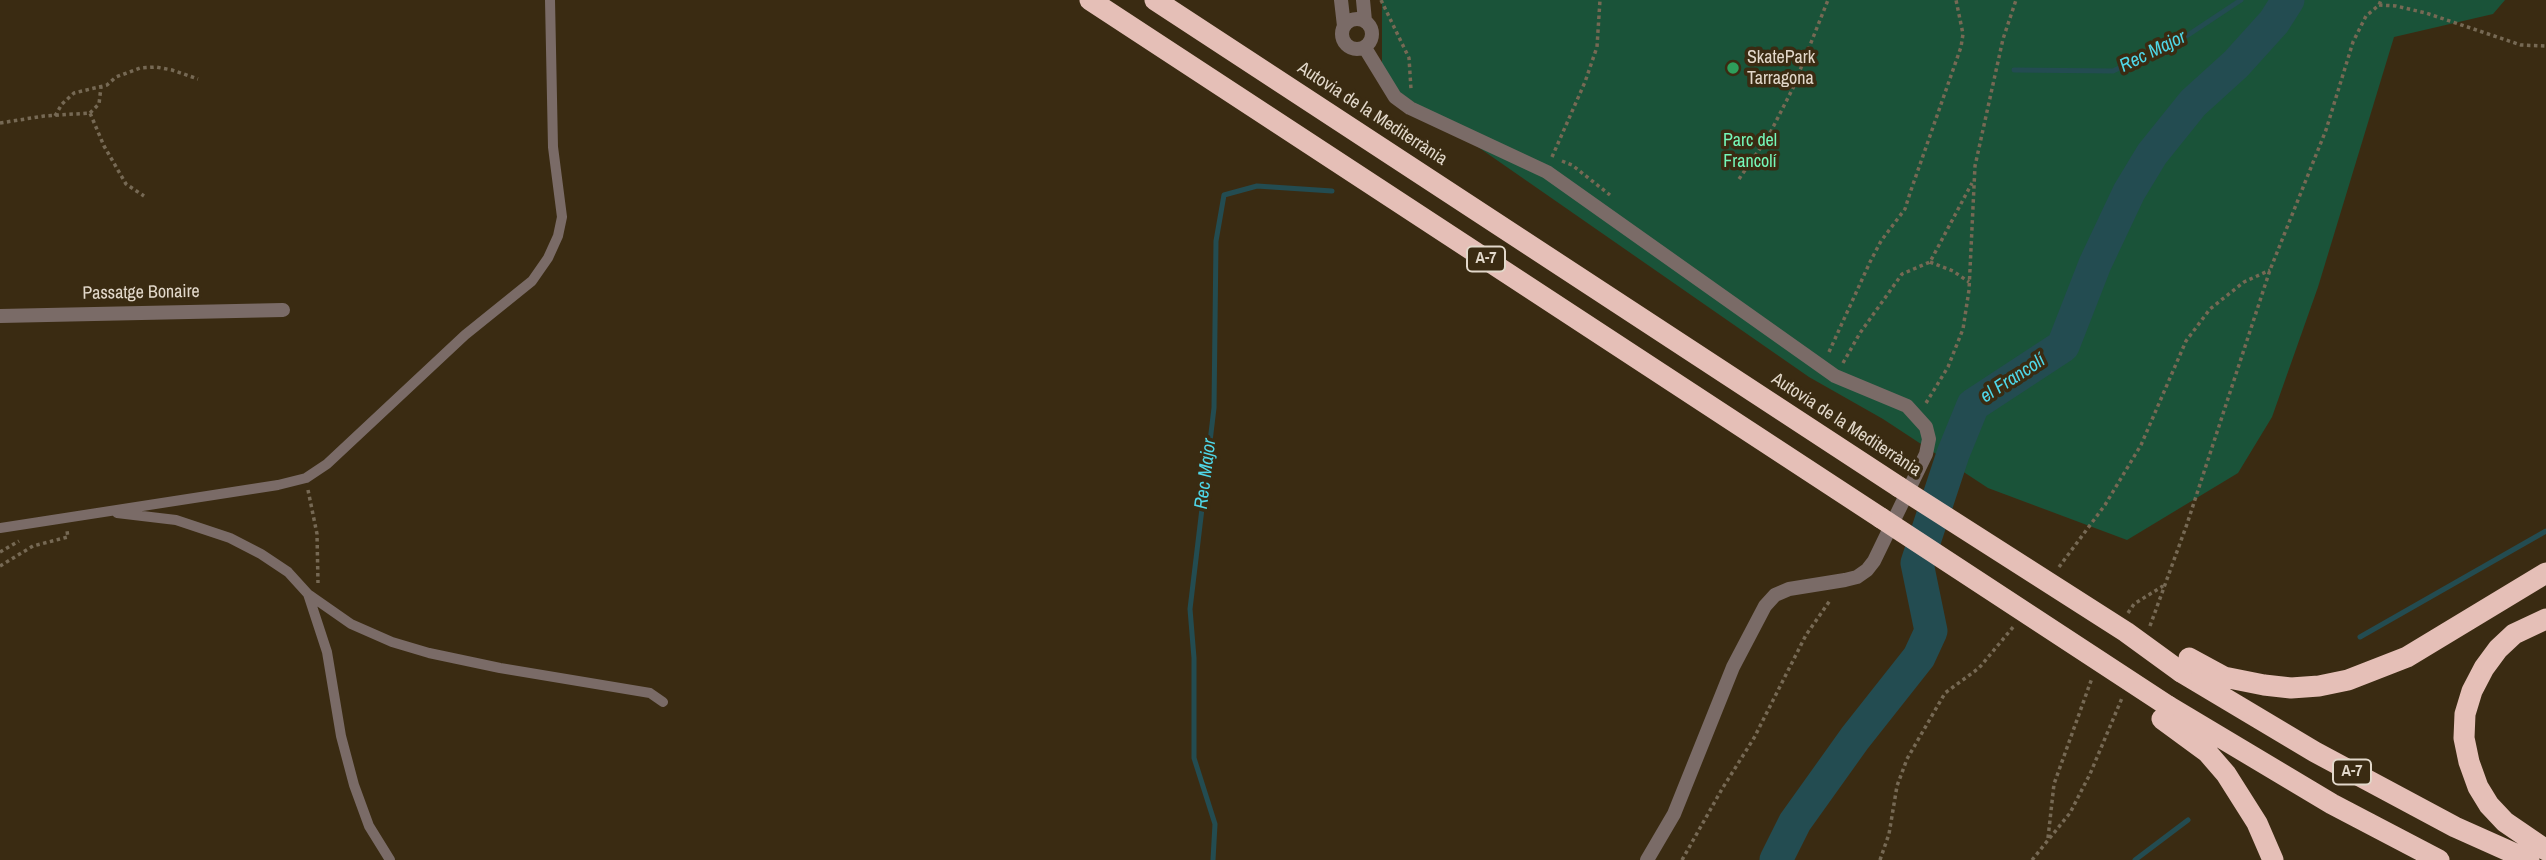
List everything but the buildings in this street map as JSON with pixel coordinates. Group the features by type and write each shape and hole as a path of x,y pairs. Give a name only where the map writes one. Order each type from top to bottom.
{"highway":[{"name":"A-7","path":"1090,0 1881,518 2099,672 2165,713 2439,860"},
{"name":"Autovia de la Mediterrània","path":"1155,0 1899,487 2127,623 2315,752 2455,827 2529,860"},
{"path":"2185,665 2264,685 2305,687 2348,680 2407,657 2546,573"},
{"path":"2546,619 2514,634 2484,668 2472,691 2465,713 2464,738 2478,787 2489,805 2505,822 2546,850"},
{"path":"2165,713 2207,752 2226,774 2257,822 2273,860"}],"street":[{"path":"1341,0 1344,42 1349,48 1357,50 1365,48 1371,42 1373,34 1365,21 1357,19 1344,26"},
{"path":"1363,0 1365,21"},
{"path":"1365,48 1395,97 1410,108 1547,172 1835,376 1907,405 1926,427 1928,439 1921,467 1874,561 1857,578 1789,589 1775,595 1765,606 1733,667 1674,814 1647,860"},
{"name":"Passatge Bonaire","path":"0,316 283,310"}],"lane":[{"path":"1,529 278,485 306,478 327,464 465,335 532,281 548,258 558,236 562,217 553,147 549,2"},
{"path":"104,511 176,520 230,538 288,572 308,594 351,624 404,646 500,668 650,693 663,702"},
{"path":"308,594 327,652 341,736 354,785 369,826 390,860"}],"path":[{"path":"1547,172 1597,47 1600,0"},
{"path":"1739,179 1768,137 1793,88 1828,0"},
{"path":"1827,355 1881,241 1905,209 1961,47 1963,34 1956,0"},
{"path":"1920,417 1930,394 1948,367 1963,328 1969,282 1973,181 1998,63 2016,0"},
{"path":"2149,630 2270,270 2326,130 2353,42 2366,16 2380,3 2426,13 2521,45 2546,46"},
{"path":"55,116 62,104 74,93 101,86 140,68 172,70 198,79"},
{"path":"0,123 90,113 99,104 101,86"},
{"path":"90,113 104,146 126,184 144,196"},
{"path":"1835,376 1860,333 1902,274 1930,262 1973,181"},
{"path":"1930,262 1953,271 1969,282"},
{"path":"2053,574 2105,505 2141,445 2186,341 2210,309 2244,282 2270,270"},
{"path":"306,478 317,534 318,601"},
{"path":"0,566 33,546 68,537 66,527"},
{"path":"0,552 29,537"},
{"path":"1682,860 1760,726 1806,635 1845,580"},
{"path":"2127,623 2134,604 2165,585"},
{"path":"1880,860 1889,834 1897,786 1907,759 1945,693 1979,668 2015,624"},
{"path":"2048,841 2054,784 2099,672"},
{"path":"2032,860 2070,813 2090,774 2127,687"}],"green space":[{"name":"Parc del Francolí","path":"1382,0 2505,0 2493,14 2394,37 2318,287 2272,417 2238,473 2127,540 1988,488 1883,419 1809,377 1396,90 1382,75"}],"waterway":[{"name":"Rec Major","path":"2014,70 2113,71 2185,37 2241,0"},
{"name":"el Francolí","path":"1776,860 1795,822 1855,738 1919,657 1931,631 1917,563 1953,454 1973,405 2063,346 2095,264 2129,192 2152,154 2193,103 2236,64 2274,22 2288,0"},
{"name":"Rec Major","path":"1213,860 1215,824 1194,758 1194,658 1190,609 1214,408 1216,241 1224,195 1257,186 1332,191"},
{"path":"2360,637 2546,531"},
{"path":"2135,860 2188,820"}],"place":[{"name":"SkatePark Tarragona","path":"1733,68"}]}
